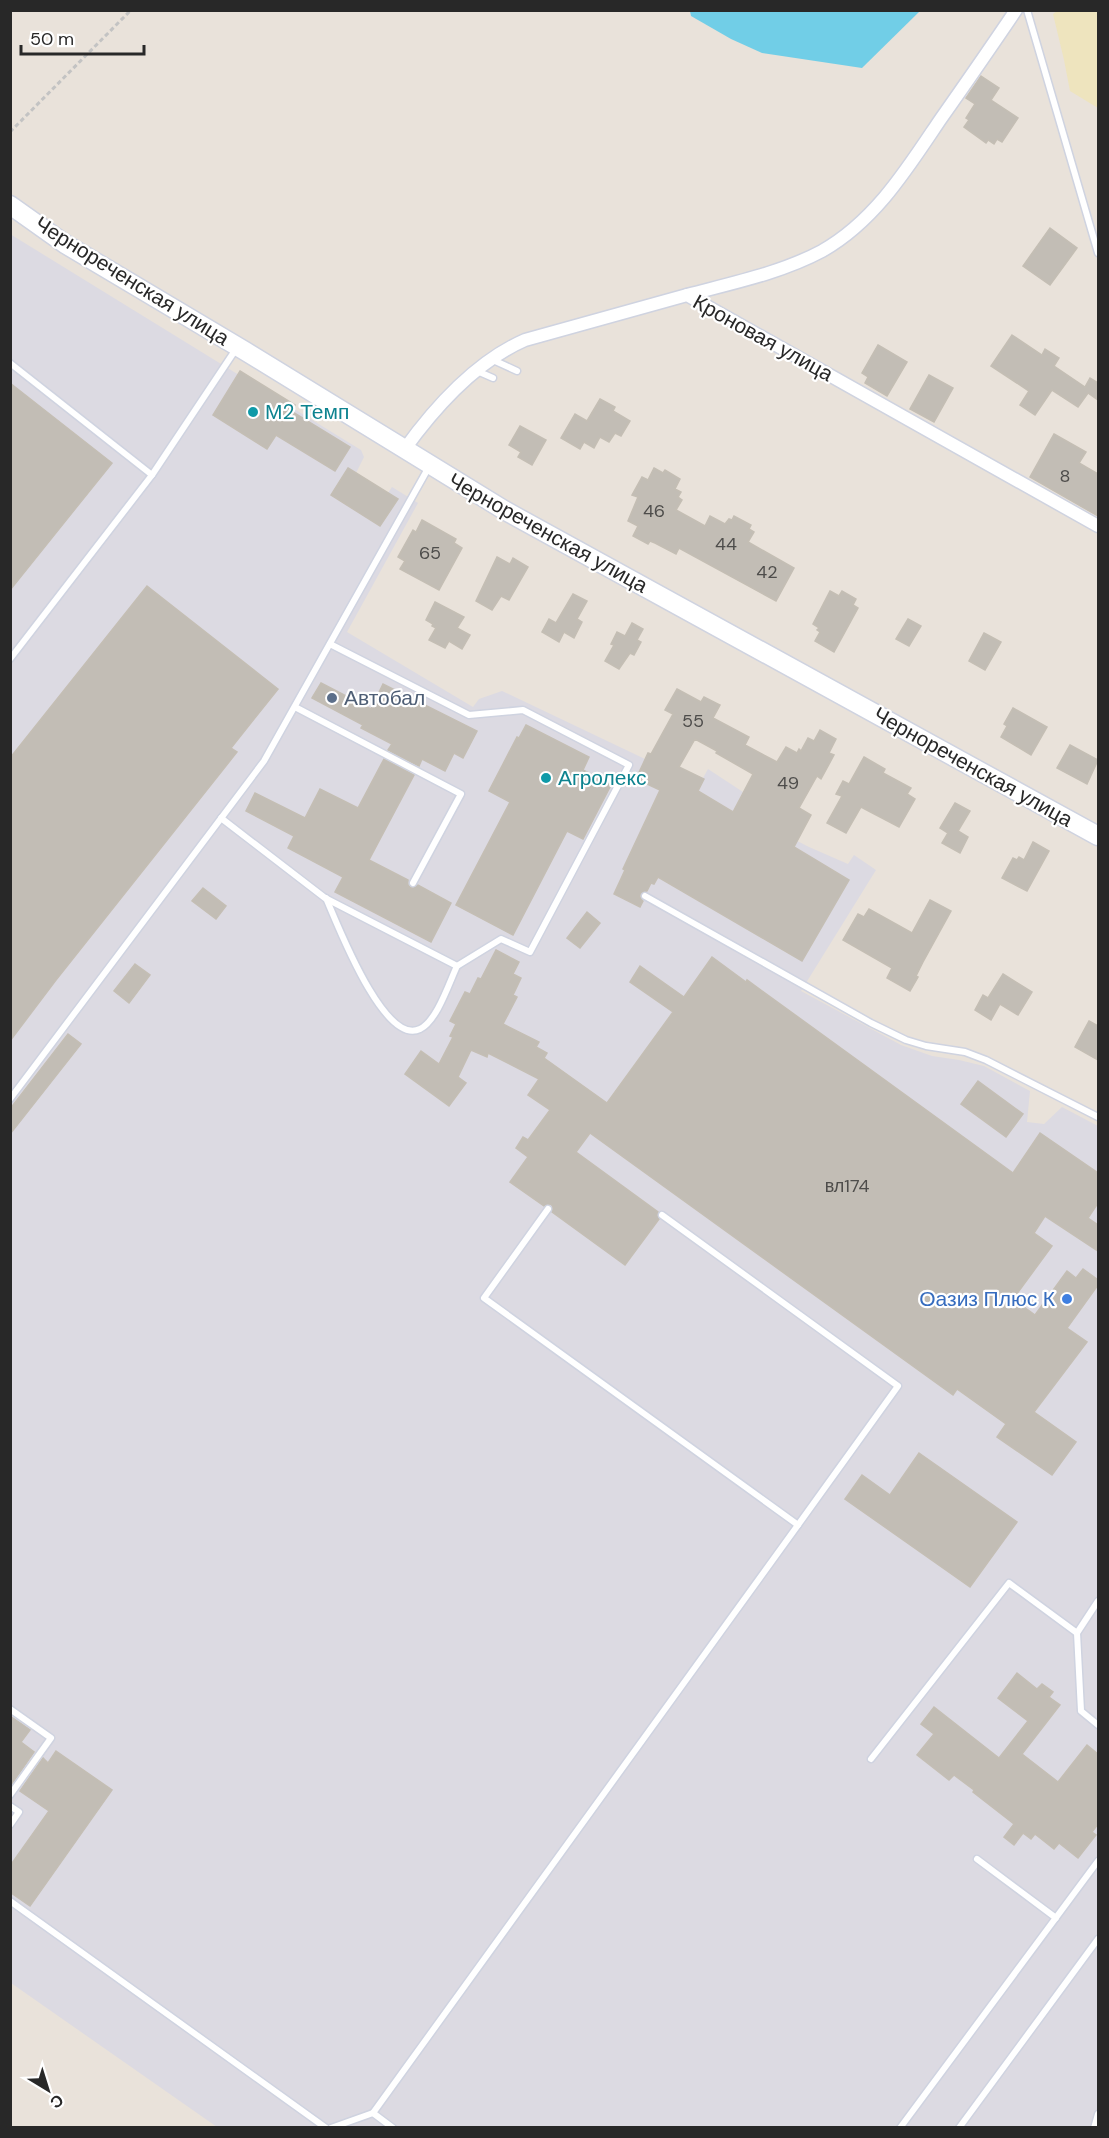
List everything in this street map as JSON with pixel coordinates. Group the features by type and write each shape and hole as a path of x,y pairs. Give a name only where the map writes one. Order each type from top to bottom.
{"street":[{"path":"687,295 799,262 822,251 859,224 894,187 1016,10"},
{"name":"Чернореченская улица","path":"10,205 65,244 238,346 504,510 1098,836"},
{"name":"Кроновая улица","path":"404,450 423,423 490,359 525,340 687,295 1098,526"}],"lane":[{"path":"1027,10 1098,253"},
{"path":"10,659 152,475 238,346"},
{"path":"490,359 517,371"},
{"path":"10,363 152,475"},
{"path":"477,371 493,378"},
{"path":"10,1099 264,761 430,465"},
{"path":"326,898 356,965 380,1008 393,1023 401,1028 409,1031 418,1030 432,1018 457,966 501,939 530,952 628,765 523,710 469,715 330,644"},
{"path":"295,707 461,794 413,883"},
{"path":"221,818 326,898 457,966"},
{"path":"645,896 906,1040 926,1046 965,1052 986,1060 1098,1117"},
{"path":"548,1209 484,1298 798,1525"},
{"path":"331,2127 373,2113 898,1386 662,1215"},
{"path":"872,1759 1009,1583 1077,1633"},
{"path":"1098,1601 1077,1633 1081,1711 1098,1725"},
{"path":"10,1709 51,1738 10,1795"},
{"path":"10,1806 19,1812 10,1825"},
{"path":"977,1859 1056,1918"},
{"path":"900,2127 1098,1861"},
{"path":"10,1901 326,2127"},
{"path":"959,2127 1098,1939"},
{"path":"373,2113 393,2127"},
{"path":"1095,2127 1098,2114"}],"path":[{"path":"11,130 131,10"}],"shaded area":[{"path":"10,234 361,450 364,457 356,473 388,493 392,487 418,503 347,632 473,707 479,699 502,691 645,759 648,753 703,778 708,769 743,792 736,805 747,811 748,816 848,864 854,855 876,870 801,991 901,1045 932,1056 984,1066 1030,1091 1027,1122 1044,1124 1062,1107 1098,1126 1098,2127 217,2127 11,1983"}],"sand":[{"path":"1057,11 1098,11 1098,108 1070,91 1053,14"}],"water":[{"path":"690,10 920,11 862,68 762,53 731,39 691,16"}],"building":[{"path":"981,76 999,88 991,100 1018,118 1002,142 997,139 994,144 988,140 986,143 964,127 969,120 966,118 975,104 966,98"},
{"path":"1050,228 1077,248 1050,285 1023,266"},
{"path":"1012,335 1042,355 1045,349 1059,358 1054,366 1085,387 1090,378 1098,383 1098,400 1088,393 1078,407 1052,390 1035,415 1020,405 1029,391 991,366"},
{"path":"878,345 907,362 887,396 865,383 868,377 862,373"},
{"name":"М2 Темп","path":"240,371 295,405 291,411 350,447 335,471 276,435 267,449 213,415"},
{"path":"929,375 953,388 934,422 910,409"},
{"path":"10,383 112,463 10,590"},
{"path":"600,399 615,407 613,411 630,421 621,436 615,433 609,442 600,437 594,448 584,442 580,449 561,438 575,414 587,421"},
{"path":"520,426 546,440 532,465 518,457 521,452 509,445"},
{"path":"1054,434 1086,452 1079,463 1098,474 1098,516 1030,477"},
{"name":"М2 Темп","path":"348,468 398,499 380,526 331,495"},
{"path":"654,468 663,473 665,470 680,479 675,489 681,492 678,497 682,500 676,510 705,526 710,516 725,524 734,516 751,525 749,529 754,532 748,542 794,568 776,601 679,548 676,554 655,543 650,541 648,544 633,536 638,526 628,521 638,497 632,495 642,477 648,480"},
{"path":"422,520 456,539 454,543 462,548 439,590 400,569 405,561 398,557 413,530 416,532"},
{"path":"497,557 510,564 513,558 528,567 509,600 501,596 492,610 476,601"},
{"path":"147,586 278,689 231,748 237,752 10,1041 10,758"},
{"path":"830,591 839,596 842,591 856,599 853,605 858,608 834,652 815,641 820,632 817,630 819,628 813,624"},
{"path":"573,594 587,601 577,619 582,622 574,638 564,632 559,642 542,632 549,619 556,623"},
{"path":"435,602 464,617 457,628 470,635 462,649 449,641 445,648 429,640 436,628 426,620"},
{"path":"908,619 921,626 909,646 896,639"},
{"path":"632,623 643,629 637,640 641,642 634,655 630,653 619,669 605,661 614,645 611,644 617,632 625,636"},
{"path":"984,633 1001,642 985,670 969,661"},
{"path":"321,683 371,709 383,684 477,731 463,758 454,753 445,771 422,759 419,766 388,750 392,744 361,728 363,725 312,698"},
{"path":"677,689 701,702 704,697 720,705 713,718 749,737 745,745 777,762 786,747 797,753 799,749 801,751 808,738 814,741 820,730 836,739 829,753 834,755 821,779 817,776 799,808 811,815 794,847 849,880 802,961 658,877 647,891 641,893 640,897 643,901 640,907 614,894 625,870 623,869 660,790 636,779 648,753 651,754 673,714 665,710","holes":["695,739 717,751 716,753 753,774 733,812 698,791 704,779 679,767"]},
{"path":"1013,708 1047,727 1031,755 1001,737 1007,726 1004,724"},
{"path":"526,725 589,757 583,770 611,785 583,839 567,831 513,935 456,905 510,802 489,791 517,737 519,738"},
{"path":"1070,745 1098,760 1087,784 1057,768"},
{"path":"864,757 885,769 883,773 911,788 907,794 915,799 899,827 861,807 846,833 827,823 842,796 836,794 843,781 849,784"},
{"path":"384,759 414,775 369,860 408,880 411,888 418,885 451,903 431,942 335,892 343,877 288,848 294,836 246,811 255,793 305,818 320,789 358,808"},
{"path":"955,803 970,811 958,831 968,837 960,853 942,843 948,833 940,828"},
{"path":"1033,842 1049,851 1027,891 1002,878 1013,858 1017,860 1019,857 1024,860"},
{"path":"203,888 226,906 216,919 192,901"},
{"path":"930,900 951,911 910,991 887,978 892,968 843,940 858,914 864,917 869,909 912,933"},
{"path":"587,912 600,923 580,948 567,938"},
{"path":"496,950 519,962 513,974 521,978 513,995 517,997 503,1024 539,1042 536,1047 547,1053 544,1058 607,1103 673,1012 630,982 640,966 684,997 712,957 1013,1173 1040,1133 1098,1173 1098,1203 1088,1218 1098,1225 1098,1251 1045,1216 1034,1233 1052,1246 1013,1299 1035,1315 1067,1271 1076,1278 1083,1269 1098,1280 1098,1285 1067,1328 1087,1342 1034,1412 1076,1442 1052,1475 997,1437 1006,1424 957,1389 953,1395 590,1133 576,1152 658,1212 659,1219 625,1265 552,1212 551,1204 544,1206 510,1182 528,1157 516,1148 523,1137 528,1140 550,1110 528,1095 539,1079 488,1053 487,1057 471,1050 458,1077 466,1083 449,1106 405,1074 421,1051 439,1064 453,1037 450,1036 456,1024 450,1021 465,992 470,994 478,978 481,979"},
{"path":"135,964 150,975 129,1003 114,991"},
{"path":"1003,974 1032,992 1018,1015 1000,1004 991,1020 975,1010 983,995 988,998"},
{"path":"1089,1021 1098,1026 1098,1060 1075,1047"},
{"path":"68,1034 81,1044 10,1134 10,1109"},
{"path":"978,1081 1023,1114 1006,1137 961,1104"},
{"path":"919,1453 1017,1522 970,1587 845,1499 862,1475 890,1495"},
{"path":"1017,1673 1037,1689 1042,1684 1053,1692 1049,1697 1060,1705 1022,1754 1058,1782 1087,1745 1098,1754 1098,1824 1092,1832 1096,1835 1078,1858 1059,1843 1054,1849 1035,1834 1031,1839 1023,1833 1014,1845 1004,1837 1014,1824 954,1775 949,1780 917,1755 934,1734 921,1724 934,1707 999,1758 1028,1721 998,1698"},
{"path":"10,1716 30,1730 21,1742 34,1752 11,1785"},
{"path":"56,1751 112,1790 30,1906 10,1892 10,1866 49,1811 20,1791 43,1758 48,1763"}],"place":[{"name":"М2 Темп","path":"253,412"},
{"name":"Автобал","path":"332,698"},
{"name":"Агролекс","path":"546,778"},
{"name":"Оазиз Плюс К","path":"1067,1299"}]}
